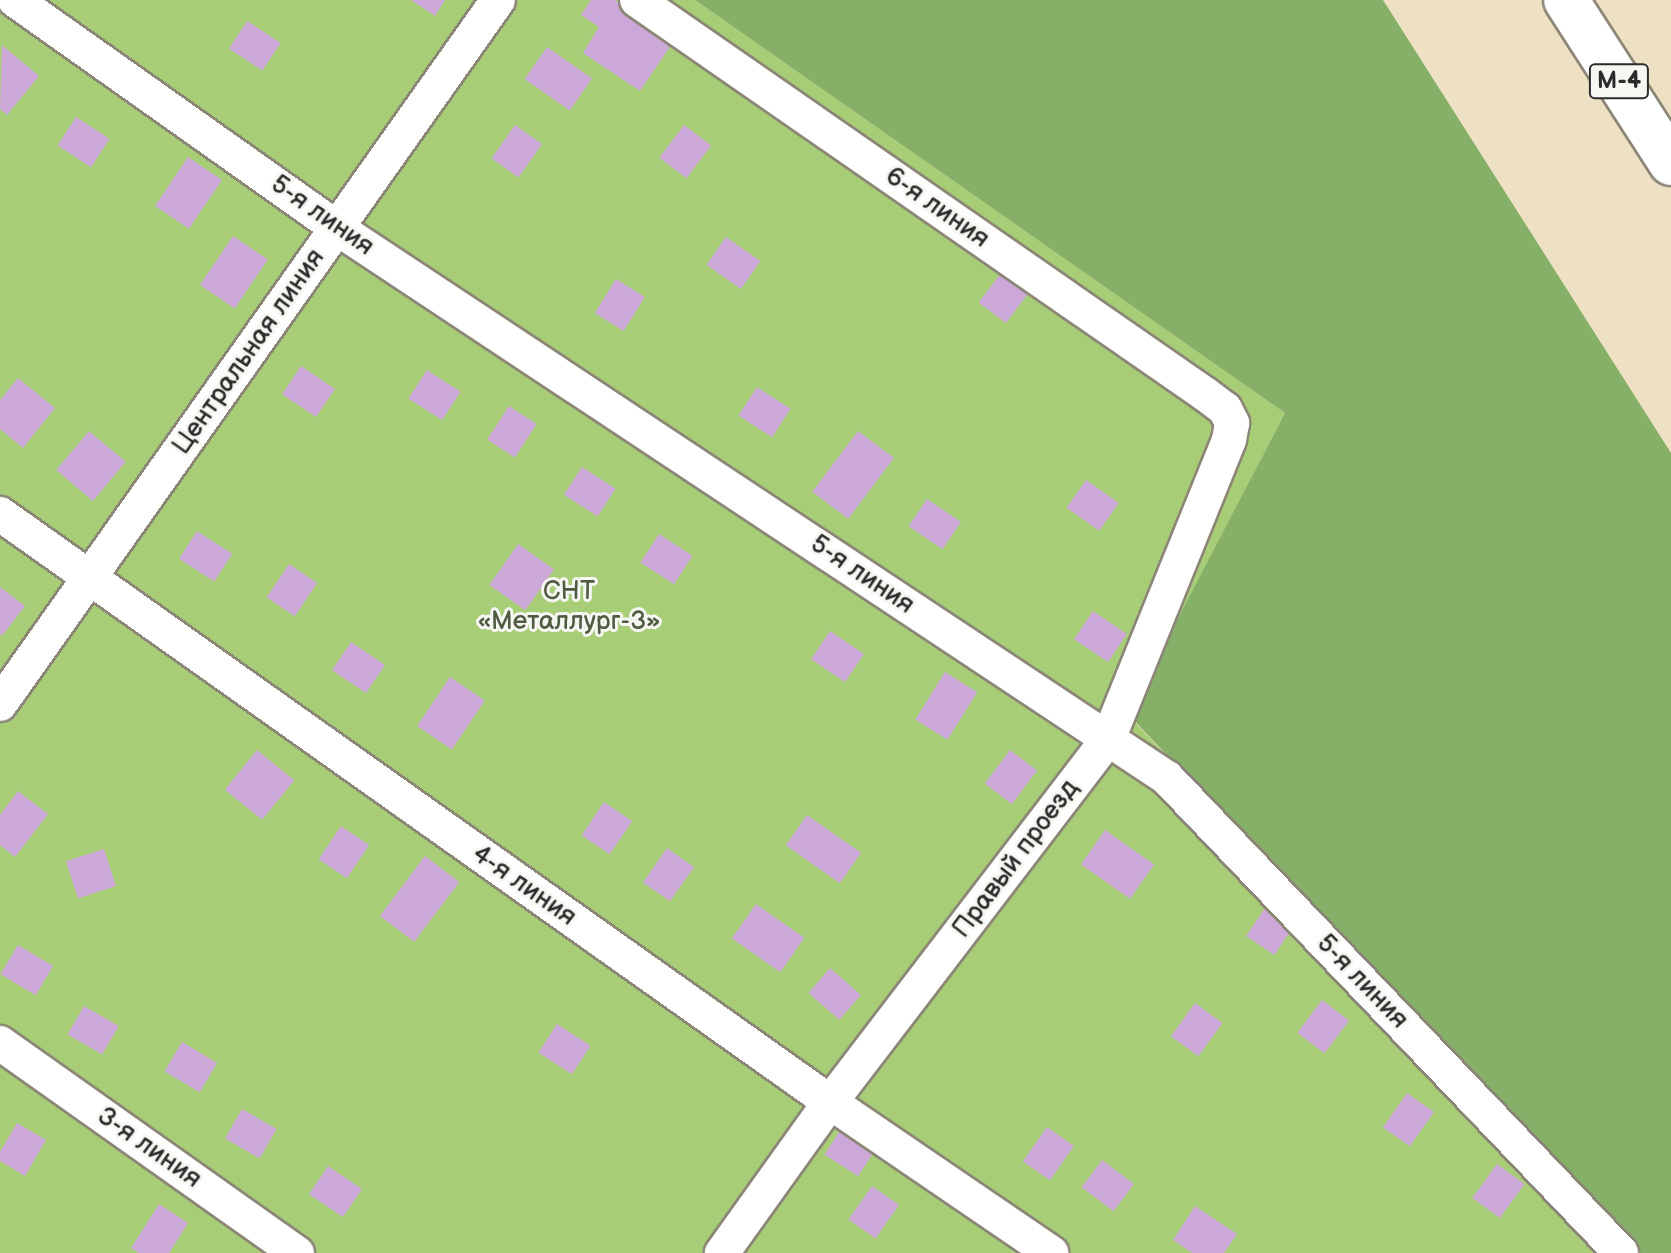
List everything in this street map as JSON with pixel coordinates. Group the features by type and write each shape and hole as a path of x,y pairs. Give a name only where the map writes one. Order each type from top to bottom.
{"highway":[{"name":"М-4","path":"1566,0 1671,163"}],"lane":[{"name":"5-я линия","path":"15,0 337,228 1167,778 1621,1253"},
{"name":"Центральная линия","path":"0,704 498,0"},
{"name":"6-я линия","path":"637,0 1205,394 1225,409 1232,423"},
{"name":"Правый проезд","path":"722,1253 830,1102 1108,739 1229,440 1232,423"},
{"name":"4-я линия","path":"0,514 830,1102 1051,1253"},
{"name":"3-я линия","path":"0,1043 297,1253"}],"green space":[{"name":"СНТ «Металлург-3»","path":"0,0 695,0 1285,413 1128,715 1637,1253 0,1253"},
{"path":"695,0 1383,0 1671,453 1671,1253 1637,1253 1128,714 1285,413"}],"building":[{"path":"411,0 445,0 435,16"},
{"path":"591,0 615,0 675,39 640,91 583,53 599,27 581,15"},
{"path":"247,21 281,43 263,70 229,49"},
{"path":"2,45 39,76 7,115 0,109"},
{"path":"547,47 592,79 570,110 525,79"},
{"path":"76,117 110,139 91,167 57,146"},
{"path":"515,125 542,144 519,178 491,159"},
{"path":"684,125 711,145 686,178 659,158"},
{"path":"188,157 222,180 189,229 155,206"},
{"path":"233,236 268,259 235,308 200,285"},
{"path":"726,237 760,261 741,289 706,265"},
{"path":"1004,269 1031,289 1006,323 979,303"},
{"path":"616,279 645,297 624,331 595,313"},
{"path":"301,366 335,389 316,417 282,394"},
{"path":"427,370 461,392 442,420 408,399"},
{"path":"18,378 55,408 23,448 0,429 0,400"},
{"path":"757,387 791,409 772,437 738,416"},
{"path":"509,406 537,424 515,458 487,440"},
{"path":"89,431 126,462 93,501 56,470"},
{"path":"858,431 894,458 848,519 812,492"},
{"path":"582,467 616,489 598,516 564,495"},
{"path":"1086,480 1119,503 1099,531 1066,508"},
{"path":"927,499 961,522 943,549 909,526"},
{"path":"197,531 232,554 214,582 179,559"},
{"path":"659,534 693,556 674,584 640,563"},
{"path":"518,544 554,569 525,610 489,585"},
{"path":"289,564 317,583 295,616 267,597"},
{"path":"0,587 25,606 2,636 0,634"},
{"path":"1093,611 1127,634 1108,662 1074,639"},
{"path":"830,631 864,654 845,682 811,659"},
{"path":"351,642 385,665 366,693 332,670"},
{"path":"945,672 977,692 948,740 915,719"},
{"path":"450,677 485,700 452,749 417,726"},
{"path":"257,750 294,780 262,820 225,790"},
{"path":"1010,750 1037,770 1012,804 985,784"},
{"path":"18,791 48,814 15,857 0,845 0,815"},
{"path":"604,802 632,821 610,854 582,835"},
{"path":"807,815 861,853 840,883 786,845"},
{"path":"341,826 369,845 347,878 319,859"},
{"path":"1105,830 1154,864 1130,899 1081,864"},
{"path":"667,848 694,867 670,901 643,882"},
{"path":"104,849 116,886 78,898 66,861"},
{"path":"425,856 459,882 414,942 380,916"},
{"path":"1269,902 1297,921 1274,955 1246,936"},
{"path":"756,904 804,938 780,972 732,938"},
{"path":"18,945 53,966 36,995 0,974"},
{"path":"830,968 861,995 839,1020 808,993"},
{"path":"1322,1000 1349,1020 1324,1053 1297,1033"},
{"path":"1195,1003 1223,1023 1198,1056 1171,1036"},
{"path":"84,1006 119,1026 102,1055 68,1035"},
{"path":"557,1024 591,1046 572,1074 538,1053"},
{"path":"182,1042 217,1063 200,1092 164,1071"},
{"path":"1407,1093 1434,1112 1410,1146 1383,1127"},
{"path":"242,1109 277,1129 260,1158 225,1138"},
{"path":"17,1123 46,1140 25,1176 0,1161 0,1152"},
{"path":"843,1126 877,1148 858,1176 824,1155"},
{"path":"1047,1127 1074,1146 1050,1180 1023,1161"},
{"path":"1102,1160 1134,1184 1113,1211 1082,1187"},
{"path":"1497,1164 1525,1184 1500,1218 1472,1198"},
{"path":"328,1166 362,1189 343,1217 309,1194"},
{"path":"872,1186 899,1205 876,1239 848,1220"},
{"path":"159,1204 188,1223 169,1253 139,1253 131,1248"},
{"path":"1195,1206 1237,1234 1224,1253 1192,1253 1173,1240"}]}
